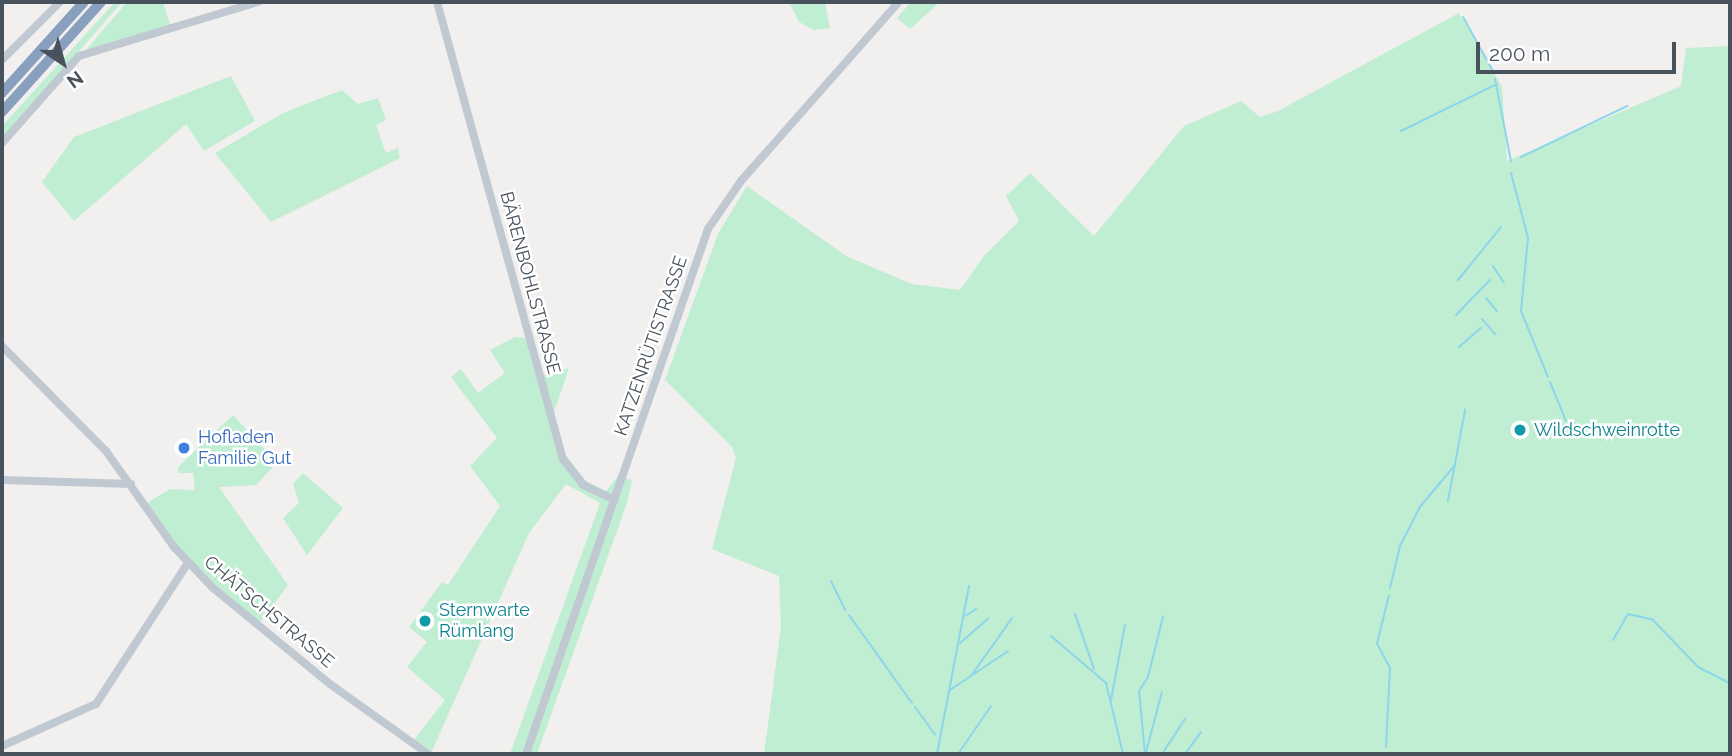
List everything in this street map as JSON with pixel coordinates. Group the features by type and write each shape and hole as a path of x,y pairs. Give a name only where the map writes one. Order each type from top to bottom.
{"highway":[{"path":"2,93 84,2"},
{"path":"2,112 101,2"}],"street":[{"path":"2,60 61,2"},
{"path":"2,143 79,56 258,2"},
{"name":"BÄRENBOHLSTRASSE","path":"437,2 563,459 583,485 615,500"},
{"name":"KATZENRÜTISTRASSE","path":"526,754 715,216 899,2"},
{"name":"CHÄTSCHSTRASSE","path":"2,346 131,484 188,563 281,646 428,754"},
{"path":"2,480 131,484"},
{"path":"2,746 96,704 188,563"}],"green space":[{"path":"115,2 122,2 2,140 2,126"},
{"path":"127,2 163,2 171,27 86,50"},
{"path":"789,2 825,2 830,28 814,30 799,22"},
{"path":"911,2 940,2 910,29 897,18"},
{"path":"1459,13 1502,87 1507,161 1681,86 1686,48 1730,46 1730,754 764,754 781,627 779,576 712,549 736,458 732,447 665,380 718,234 747,186 846,256 912,284 960,290 984,256 1019,221 1006,196 1030,173 1094,236 1184,126 1241,101 1260,117 1278,111"},
{"path":"231,76 255,121 204,151 186,124 74,221 42,182 74,137"},
{"path":"342,90 358,104 378,98 386,120 376,125 386,153 398,148 400,158 271,222 215,153 283,113"},
{"path":"515,337 526,338 537,377 569,368 553,415 565,454 586,481 606,491 618,476 632,480 627,503 537,754 510,754 600,503 566,484 529,533 431,753 413,741 445,700 407,667 427,642 409,627 442,582 448,585 500,506 470,466 497,438 451,377 461,369 478,393 505,373 490,350"},
{"path":"233,415 277,463 256,485 219,487 288,585 259,624 189,561 147,503 170,489 195,490 193,473 178,473 178,467"},
{"path":"303,473 343,508 307,555 283,518 299,503 293,484"}],"waterway":[{"path":"1463,17 1493,71"},
{"path":"1495,79 1511,161"},
{"path":"1401,131 1497,84"},
{"path":"1521,157 1627,106"},
{"path":"1511,173 1528,238 1521,311 1548,377"},
{"path":"1458,280 1501,227"},
{"path":"1493,266 1504,283"},
{"path":"1456,315 1490,280"},
{"path":"1486,298 1497,311"},
{"path":"1482,319 1495,334"},
{"path":"1459,347 1481,328"},
{"path":"1550,382 1566,421"},
{"path":"1448,501 1465,410"},
{"path":"1390,588 1400,546 1420,507 1455,465"},
{"path":"831,581 845,610"},
{"path":"937,754 969,586"},
{"path":"1386,747 1390,668 1377,644 1389,595"},
{"path":"965,616 976,609"},
{"path":"1075,614 1094,669"},
{"path":"1613,640 1628,614 1653,620 1698,667 1730,683"},
{"path":"849,615 912,703"},
{"path":"1145,754 1139,691 1148,677 1163,617"},
{"path":"971,676 1012,618"},
{"path":"960,643 988,619"},
{"path":"1111,700 1125,625"},
{"path":"1051,636 1106,683 1123,754"},
{"path":"950,690 1008,651"},
{"path":"1146,752 1162,692"},
{"path":"958,754 991,706"},
{"path":"915,707 935,735"},
{"path":"1162,754 1185,719"},
{"path":"1185,754 1201,732"}],"place":[{"name":"Wildschweinrotte","path":"1520,430"},
{"name":"Hofladen Familie Gut","path":"184,448"},
{"name":"Sternwarte Rümlang","path":"425,621"}]}
